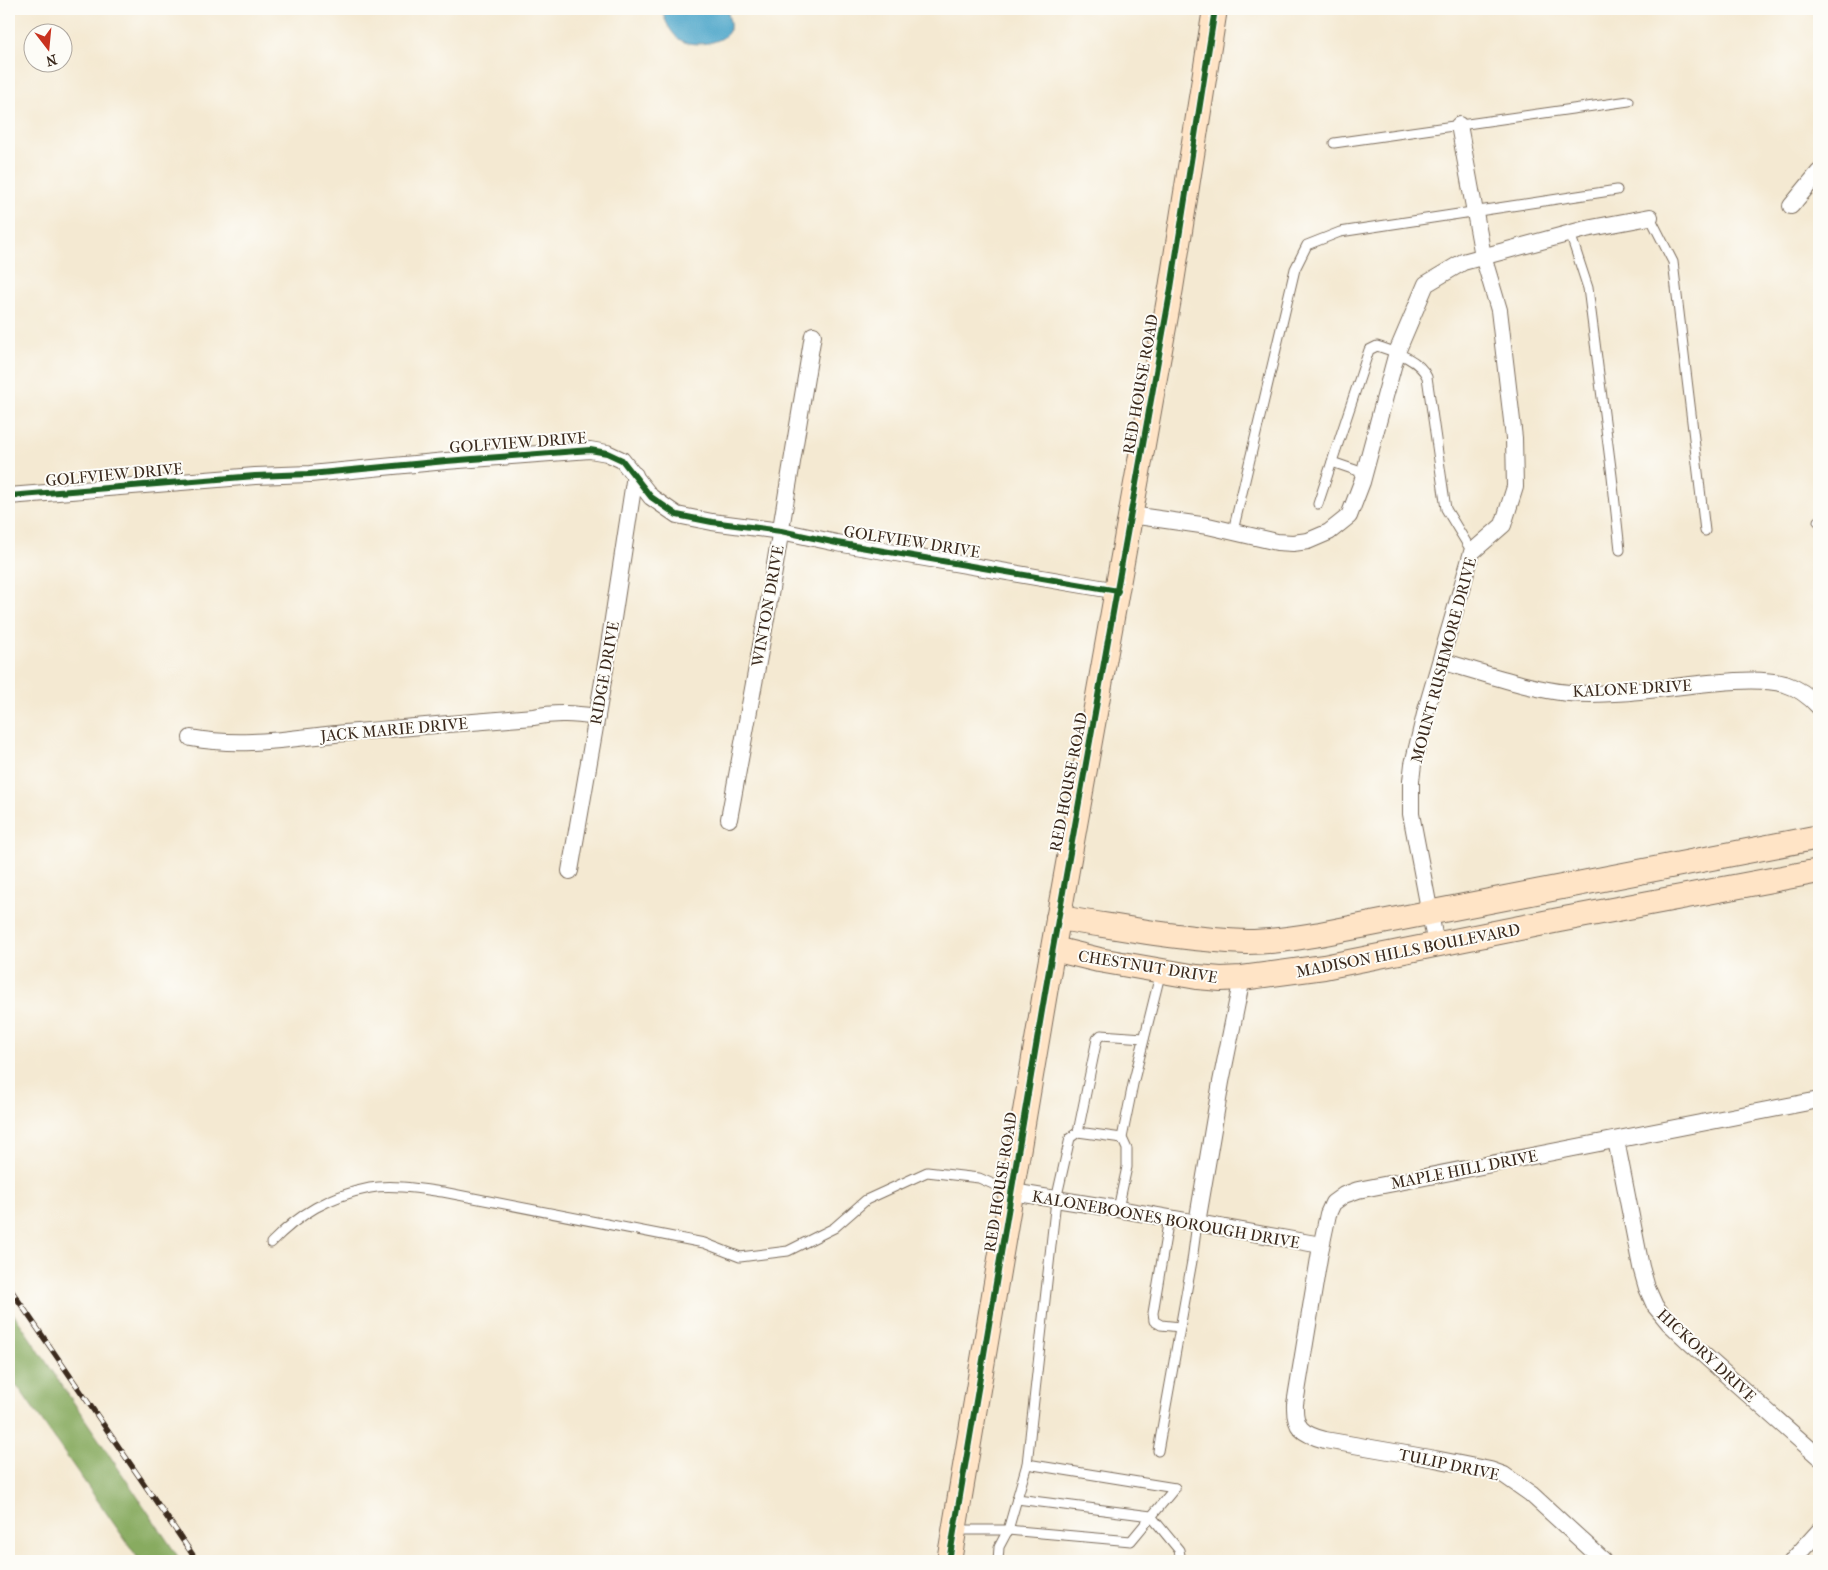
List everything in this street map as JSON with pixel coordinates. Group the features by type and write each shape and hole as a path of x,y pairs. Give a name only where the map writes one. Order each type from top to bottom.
{"main road":[{"name":"RED HOUSE ROAD","path":"949,1561 1058,918 1171,288 1215,9"},
{"name":"MADISON HILLS BOULEVARD","path":"1242,978 1324,967 1433,929 1819,837"},
{"name":"MADISON HILLS BOULEVARD","path":"1058,918 1208,939 1249,942 1320,934 1433,929 1819,871"},
{"name":"CHESTNUT DRIVE","path":"1054,949 1161,971 1221,979 1242,978"}],"street":[{"name":"MOUNT RUSHMORE DRIVE","path":"1433,929 1411,814 1411,781 1416,746 1472,552 1503,524 1515,487 1514,438 1499,310 1483,256 1459,124"},
{"path":"1791,206 1819,172"},
{"path":"1131,515 1208,526 1252,537 1293,543 1308,541 1329,532 1349,516 1364,473 1397,352 1426,284 1462,262 1570,233 1650,217"},
{"name":"WINTON DRIVE","path":"729,819 767,613 813,335"},
{"name":"GOLFVIEW DRIVE","path":"9,496 256,476 310,474 570,450 590,450 607,453 622,460 651,498 676,514 730,525 780,531 837,543 1118,591"},
{"name":"RIDGE DRIVE","path":"570,871 597,716 635,475"},
{"name":"KALONE DRIVE","path":"1441,661 1546,689 1570,692 1617,692 1732,681 1770,682 1786,685 1802,692 1819,707"},
{"name":"JACK MARIE DRIVE","path":"190,738 214,742 258,743 550,714 563,713 597,716"},
{"path":"1197,1223 1221,1082 1242,978"},
{"name":"MAPLE HILL DRIVE","path":"1297,1424 1295,1415 1299,1375 1321,1245 1328,1214 1333,1203 1344,1195 1404,1180 1819,1100"},
{"name":"HICKORY DRIVE","path":"1616,1140 1641,1267 1647,1288 1656,1306 1669,1323 1687,1340 1819,1457"},
{"name":"KALONEBOONES BOROUGH DRIVE","path":"1012,1192 1321,1245"},
{"name":"TULIP DRIVE","path":"1297,1424 1302,1431 1318,1438 1435,1459 1490,1470 1504,1475 1531,1494 1604,1561"},
{"path":"1792,1561 1819,1531"}],"lane":[{"path":"1334,143 1629,101"},
{"path":"1233,531 1295,269 1307,245 1340,232 1617,190"},
{"path":"1650,217 1673,262 1705,531"},
{"path":"1570,233 1588,288 1620,550"},
{"path":"1318,504 1368,350 1378,346 1397,352 1423,367 1427,376 1446,509 1472,552"},
{"path":"1332,462 1364,473"},
{"path":"1118,1209 1126,1167 1127,1149 1122,1138 1161,971"},
{"path":"998,1561 1000,1547 1008,1530 1027,1464 1056,1200 1070,1138 1078,1132 1097,1039 1101,1035 1144,1038"},
{"path":"1078,1132 1122,1138"},
{"path":"271,1243 287,1227 314,1207 371,1188 407,1188 442,1192 704,1243 740,1257 788,1251 834,1228 866,1200 926,1172 978,1178 1012,1192"},
{"path":"1169,1218 1153,1313 1154,1321 1161,1325 1180,1327"},
{"path":"1158,1451 1197,1223"},
{"path":"955,1530 1008,1530 1131,1541 1175,1488 1027,1464"},
{"path":"1017,1499 1151,1516 1179,1550 1181,1561"}],"green space":[{"path":"9,1307 181,1561 140,1561 21,1391 9,1379"}],"water":[{"path":"662,9 727,9 730,28 723,38 717,41 702,44 687,43 678,39 672,32"}],"railway":[{"path":"9,1287 197,1561"}],"cycle path":[{"path":"949,1561 1046,987 1171,288 1215,9"},
{"path":"9,496 255,476 310,474 590,450 607,453 622,460 651,497 677,515 712,522 781,531 837,543 1118,591"}]}
